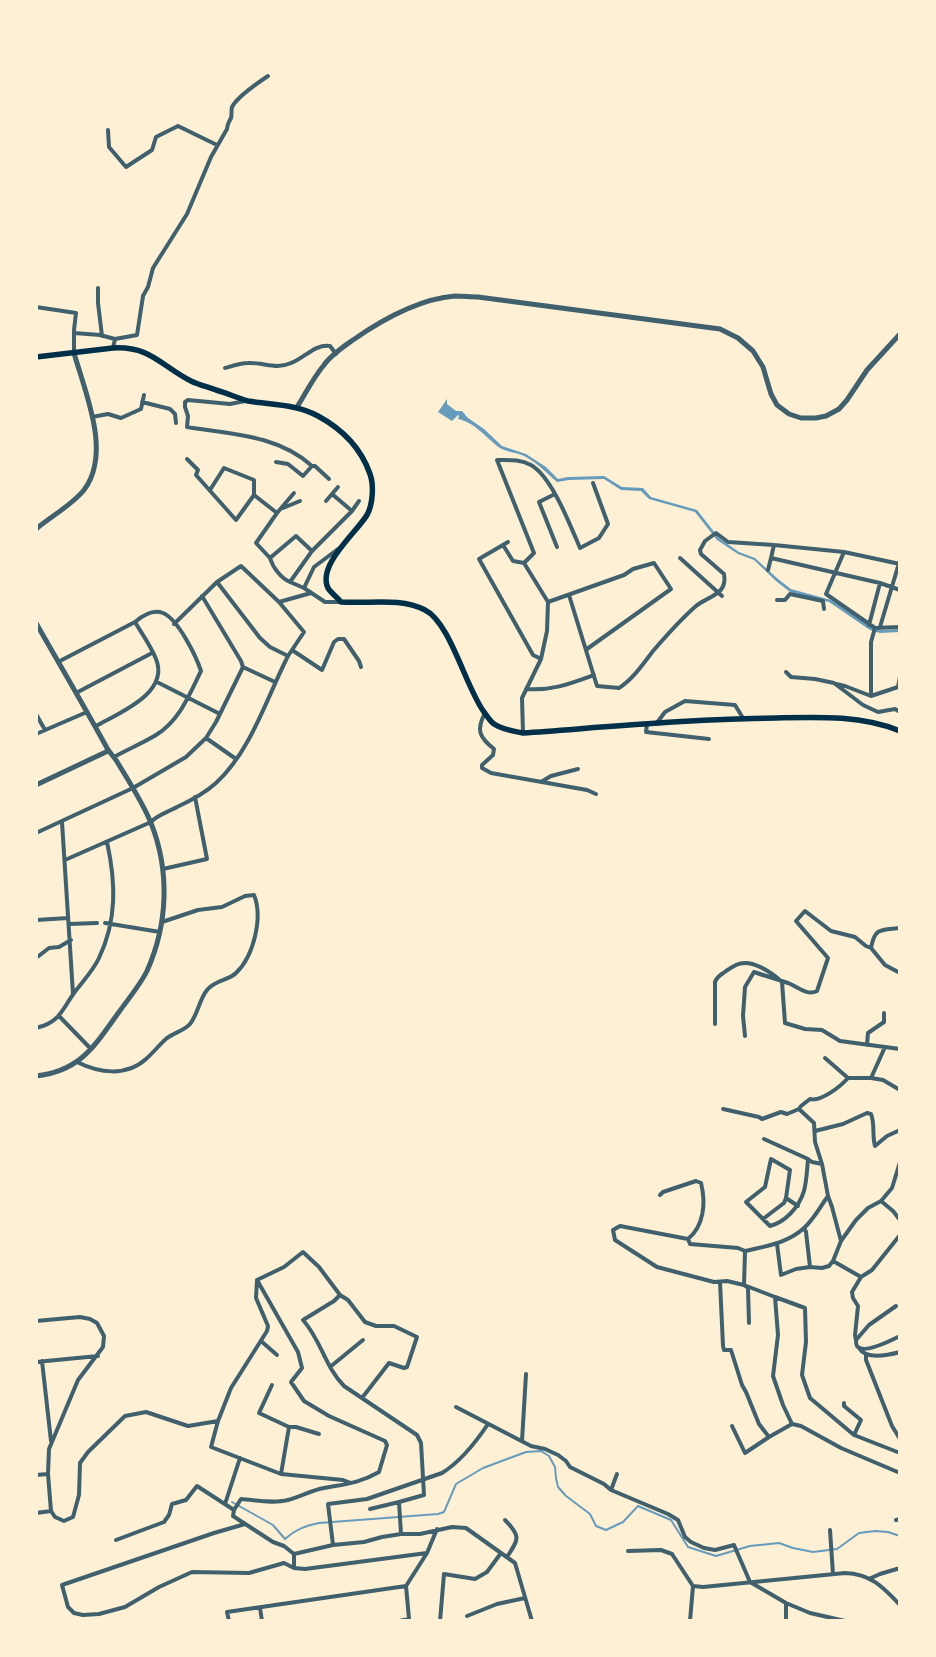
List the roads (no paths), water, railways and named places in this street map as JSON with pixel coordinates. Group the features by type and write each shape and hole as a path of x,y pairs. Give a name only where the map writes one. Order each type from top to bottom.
{"main road":[{"path":"36,357 113,348 139,350 154,357 192,382 247,400 297,407 318,416 344,434 356,446 370,475 373,494 368,513 330,563 325,575 328,588 342,602 409,603 428,611 446,634 477,702 493,723 507,730 523,733 743,718 828,718 860,721 900,731"}],"street":[{"path":"74,333 115,339 137,335 142,296 148,287 153,268 187,214 211,157 221,141 231,118 232,107 268,76"},
{"path":"108,130 109,147 126,167 152,150 156,137 178,126 217,145"},
{"path":"98,288 102,336"},
{"path":"297,407 325,363 366,330 391,316 413,307 455,296 478,297 720,329 738,338 753,351 763,367 776,405 789,414 801,418 826,416 838,409 847,400 866,370 900,334"},
{"path":"36,307 76,312 74,353 92,417 97,444 95,466 91,478 76,499 36,529"},
{"path":"113,348 115,339"},
{"path":"225,368 248,362 271,367 291,364 324,345 330,346 336,354"},
{"path":"92,417 108,414 121,418 141,409 144,395"},
{"path":"247,400 230,404 188,400 185,402 188,416 187,427 264,439 293,452 312,466 315,466 328,479"},
{"path":"142,402 170,409 175,414 176,423"},
{"path":"187,459 198,470 196,475 236,520 254,495 254,480 224,468 210,490"},
{"path":"524,563 534,554 497,460 517,460 532,466 546,480 555,494 580,548 599,538 608,524 592,483"},
{"path":"276,462 288,464 303,476 312,466"},
{"path":"326,501 338,487"},
{"path":"294,493 276,513 256,543 270,558 272,564 284,580 304,588 325,602 342,602"},
{"path":"332,494 352,511"},
{"path":"555,494 539,502 557,547"},
{"path":"254,495 276,513"},
{"path":"280,508 300,501"},
{"path":"290,582 312,551 352,511 359,501"},
{"path":"569,595 597,686 619,688 626,684 661,642 697,605 721,594 724,574 701,554 700,547 716,533 728,542 844,552 899,563 871,642 871,696"},
{"path":"270,558 296,536 312,551"},
{"path":"508,542 479,559 533,655 542,659"},
{"path":"304,588 314,567 345,544"},
{"path":"503,545 513,560 524,563 548,602 547,631 542,659 522,698 523,733"},
{"path":"768,570 774,545"},
{"path":"824,609 823,601 844,552"},
{"path":"680,558 721,594"},
{"path":"771,558 880,583 900,590"},
{"path":"548,602 624,575 633,569 654,563 671,589 587,649"},
{"path":"65,860 151,822 154,818 195,797 215,784 236,759 260,717 288,656 304,632 279,602 241,566 217,582 174,624"},
{"path":"217,582 260,638 270,648 288,656"},
{"path":"869,625 880,583"},
{"path":"279,602 311,593"},
{"path":"777,600 785,600 790,594 823,601"},
{"path":"826,594 869,625 877,628 900,627"},
{"path":"36,833 133,788 186,757 206,738 243,668 241,661 202,596"},
{"path":"58,662 135,622 144,614 162,612 170,618 193,650 201,671 180,713 158,734 114,757"},
{"path":"96,726 142,699 157,682 158,667 156,658 135,622"},
{"path":"36,623 151,822 160,850 163,868 162,922 158,942 146,972 91,1049 78,1062 51,1074 36,1076"},
{"path":"292,650 322,670 334,642 338,639 344,639 361,667"},
{"path":"76,693 152,653"},
{"path":"243,668 275,682"},
{"path":"786,672 790,677 814,679 845,686 871,696 898,687 900,677"},
{"path":"526,689 543,690 564,686 594,675"},
{"path":"157,682 220,714"},
{"path":"834,684 870,709 878,712 895,709 900,712"},
{"path":"656,724 665,712 685,701 735,705 743,718"},
{"path":"36,734 87,712"},
{"path":"485,713 480,723 480,731 484,741 494,749 493,755 482,765 482,768 492,774 587,790 596,794"},
{"path":"36,714 45,730"},
{"path":"647,724 646,732 709,739"},
{"path":"206,738 236,759"},
{"path":"36,785 108,750"},
{"path":"540,782 551,776 578,769"},
{"path":"163,868 207,860 195,797"},
{"path":"62,822 73,994"},
{"path":"36,1028 44,1026 60,1016 98,959 111,924 114,904 113,869 107,842"},
{"path":"78,1062 101,1071 113,1072 130,1068 147,1058 171,1035 190,1025 202,995 212,984 236,974 245,960 255,939 259,910 254,895 244,896 222,907 198,910 162,922"},
{"path":"744,1036 744,987 754,972 788,983 799,990 813,993 817,991 828,958 796,921 805,911 831,931 855,936 871,948 885,965 900,973"},
{"path":"36,920 68,918"},
{"path":"69,924 97,923"},
{"path":"106,923 160,932"},
{"path":"871,948 873,936 880,930 900,928"},
{"path":"36,958 50,948 59,947 71,940"},
{"path":"715,1024 716,977 737,964 746,963 758,966 772,973 782,982 785,1023 805,1029 822,1030 840,1041 900,1049"},
{"path":"867,1045 868,1033 884,1022 884,1013"},
{"path":"60,1016 91,1049"},
{"path":"870,1078 886,1047"},
{"path":"825,1058 848,1078 883,1080 900,1090"},
{"path":"723,1109 762,1119 781,1112 788,1114 799,1109 800,1106 810,1099 818,1099 836,1089 848,1078"},
{"path":"799,1109 814,1123 816,1142 828,1196 841,1242"},
{"path":"814,1131 844,1124 867,1113 872,1114 873,1118 872,1136 875,1146 887,1136 900,1130"},
{"path":"764,1139 812,1162 822,1164"},
{"path":"763,1219 784,1203 790,1170 771,1159 765,1187 746,1202 763,1219 770,1226 785,1219 798,1206 804,1193 808,1159"},
{"path":"777,1244 781,1275 796,1269 830,1266 841,1242 856,1220 868,1208 881,1201 892,1188 900,1162"},
{"path":"660,1195 663,1192 696,1181 701,1183 704,1193 702,1216 697,1230 688,1239"},
{"path":"688,1239 690,1244 738,1248 746,1251 777,1244 804,1228 828,1196"},
{"path":"786,1198 798,1206"},
{"path":"881,1201 893,1210 900,1220"},
{"path":"688,1239 620,1226 613,1230 615,1240 657,1267 714,1282 727,1281 744,1285 805,1308 806,1342 802,1375 810,1398 854,1435 900,1453"},
{"path":"804,1228 810,1267"},
{"path":"900,1235 872,1270 861,1277 852,1292 858,1306 855,1335 856,1346 861,1353 866,1355 894,1355 900,1352"},
{"path":"746,1251 744,1285 748,1288 749,1323"},
{"path":"257,1280 284,1267 303,1252 318,1267 340,1296 348,1300 365,1322 376,1326 394,1326 417,1337 408,1367 404,1368 389,1363 362,1398"},
{"path":"833,1261 861,1277"},
{"path":"257,1280 256,1298 268,1326 268,1332 231,1388 218,1421 211,1447 281,1474 343,1480 353,1484"},
{"path":"257,1280 298,1352 302,1368 291,1382 304,1401 330,1416 385,1441 387,1445 380,1472 367,1479 353,1484 322,1488 278,1502 241,1500 234,1510 233,1516 273,1542 284,1546 294,1554"},
{"path":"720,1282 724,1350 730,1350 758,1424 769,1437"},
{"path":"340,1296 303,1320 311,1329 336,1378 344,1386 418,1435 421,1444 424,1495 370,1509"},
{"path":"775,1297 778,1335 774,1376 783,1405 792,1424"},
{"path":"856,1340 869,1325 896,1306"},
{"path":"36,1321 80,1317 90,1319 97,1322 104,1336 103,1347 98,1356 78,1380 49,1450 48,1474 51,1511 56,1517 64,1521 73,1517 79,1494 80,1463 88,1452 125,1416 146,1412 188,1426 218,1421"},
{"path":"859,1348 867,1350 900,1336"},
{"path":"330,1367 363,1340"},
{"path":"261,1341 277,1355"},
{"path":"866,1355 866,1360 887,1415 900,1439"},
{"path":"36,1362 98,1356"},
{"path":"42,1361 52,1441"},
{"path":"522,1441 526,1374"},
{"path":"272,1385 259,1412 289,1427 296,1427 319,1434"},
{"path":"844,1403 844,1406 862,1420 854,1435"},
{"path":"456,1407 531,1446 546,1449 558,1455 566,1460 570,1467 604,1484 610,1490 673,1517 678,1520 685,1537 691,1542 704,1548 715,1550 734,1545 750,1582 786,1604 834,1620 845,1621"},
{"path":"333,1546 328,1504 368,1499 448,1469 478,1440 488,1424"},
{"path":"732,1426 745,1453 792,1424 800,1426 841,1448 900,1472"},
{"path":"281,1474 289,1427"},
{"path":"225,1504 240,1458"},
{"path":"36,1475 48,1474"},
{"path":"610,1490 617,1474"},
{"path":"116,1540 164,1522 169,1515 172,1504 186,1500 197,1486 234,1510"},
{"path":"398,1502 401,1534"},
{"path":"36,1513 51,1511"},
{"path":"505,1520 515,1530 517,1537 517,1542 507,1557"},
{"path":"245,1524 214,1532 62,1585 68,1607 74,1613 83,1615 99,1614 124,1607 159,1587 192,1572 249,1573 284,1563 294,1568 304,1569 427,1553"},
{"path":"294,1554 401,1534 420,1534 452,1527 466,1528 502,1552 514,1563 532,1621"},
{"path":"399,1621 409,1620 406,1586 427,1553 437,1529"},
{"path":"830,1530 833,1574"},
{"path":"628,1551 660,1550 672,1554 693,1586 690,1621"},
{"path":"440,1621 444,1574 475,1579 487,1572 502,1552"},
{"path":"294,1554 294,1568"},
{"path":"870,1578 900,1568"},
{"path":"693,1586 702,1587 855,1573 870,1578 887,1590 900,1605"},
{"path":"229,1621 228,1612 406,1586"},
{"path":"467,1616 497,1604 525,1598"},
{"path":"786,1604 786,1621"},
{"path":"260,1608 262,1621"}],"water":[{"path":"447,399 447,404 456,411 462,411 502,446 526,454 546,467 558,479 604,476 622,487 643,488 651,497 697,510 719,538 739,552 755,558 791,589 831,600 871,627 881,630 900,629 900,632 880,633 870,630 829,602 790,592 754,560 738,554 717,540 695,512 649,499 641,491 621,490 604,479 557,482 526,457 500,448 475,427 458,419 458,415 452,421 438,412"}],"waterway":[{"path":"232,1502 273,1525 285,1539 301,1528 319,1523 438,1514 444,1512 456,1484 483,1468 526,1452 541,1451 549,1456 555,1467 558,1487 566,1496 590,1514 596,1526 606,1530 623,1522 638,1506 671,1520 688,1547 716,1556 750,1546 779,1543 813,1552 837,1549 859,1533 875,1531 888,1532 900,1536"}]}
